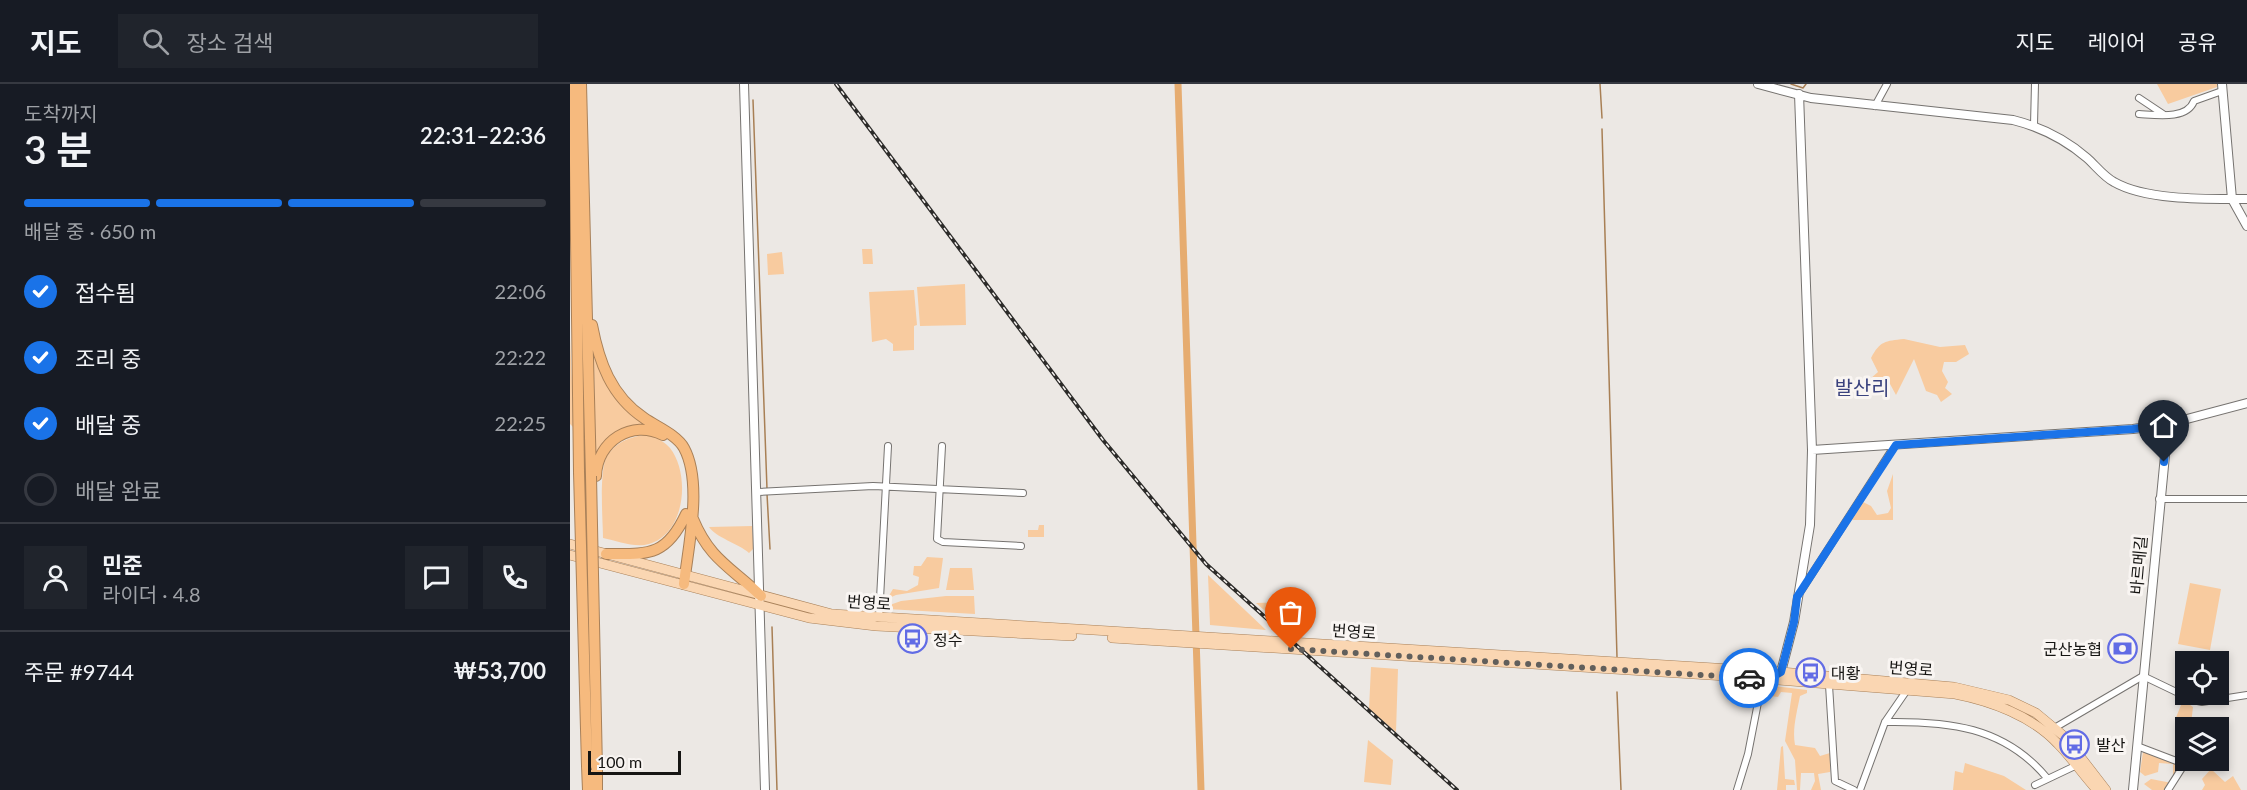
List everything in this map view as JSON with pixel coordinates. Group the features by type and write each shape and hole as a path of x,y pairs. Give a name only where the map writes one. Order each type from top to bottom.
{"highway":[{"path":"574,84 579,472 592,768 597,790"},
{"path":"581,84 593,476 592,768 588,790"},
{"path":"570,318 576,262"},
{"path":"586,290 598,355 608,379 619,395 643,417 684,447 690,465 689,545 684,581"},
{"path":"570,429 579,472"},
{"path":"593,476 601,455 621,434 646,429 662,434 674,446 682,460 690,517 701,537 718,560 761,601"},
{"path":"606,555 649,554 677,534 690,517"}],"main road":[{"name":"번영로","path":"570,544 684,581"},
{"name":"번영로","path":"570,555 761,601 832,614 1184,639 1781,672 1954,687 2009,699 2036,712 2055,727 2080,754 2106,790"},
{"name":"번영로","path":"761,601 808,618 876,626 1184,639"},
{"name":"번영로","path":"1201,640 1768,679 1976,698 2024,717 2058,743 2097,790"}],"street":[{"path":"744,84 760,492 765,790"},
{"path":"1758,84 1787,87 1799,94 1875,106 2013,120 2034,125 2077,149 2114,182 2160,195 2247,199"},
{"path":"1875,106 1887,84"},
{"path":"2034,125 2036,84"},
{"path":"2139,114 2177,115 2192,105 2194,101 2222,88 2232,199 2247,226"},
{"path":"1737,790 1748,754 1761,687 1768,679 1781,672 1794,622 1809,525 1812,450 1799,94"},
{"path":"2139,98 2164,115"},
{"path":"1812,450 2133,429 2168,424 2247,403"},
{"name":"바르메길","path":"2133,790 2159,499 2168,424"},
{"path":"1797,597 1896,445"},
{"path":"879,618 888,446"},
{"path":"942,446 937,539 943,542 1021,546"},
{"path":"760,492 885,488 1023,493"},
{"path":"2159,499 2247,498"},
{"path":"2046,734 2143,676 2202,702 2247,695"},
{"path":"1829,685 1835,781 1854,790"},
{"path":"1860,790 1885,722 1907,690"},
{"path":"1885,722 1931,721 1980,730 2011,745 2035,763 2047,778"},
{"path":"2137,746 2180,762 2182,768 2168,790"},
{"path":"2035,785 2075,766"}],"shaded area":[{"path":"2157,84 2217,84 2217,87 2168,104"},
{"path":"862,249 872,249 873,264 863,264"},
{"path":"782,252 784,274 768,275 767,254"},
{"path":"965,284 966,325 920,326 917,287"},
{"path":"914,290 917,325 914,326 914,350 893,351 893,344 886,339 872,342 869,292"},
{"path":"570,337 574,428 570,424"},
{"path":"1904,339 1940,347 1965,345 1969,354 1956,362 1944,362 1942,371 1948,382 1945,388 1952,394 1941,402 1937,395 1926,391 1914,359 1896,395 1890,384 1876,388 1870,379 1878,372 1871,358 1877,348 1888,341"},
{"path":"594,357 604,378 616,395 647,425 617,433 595,456"},
{"path":"651,434 668,446 677,459 682,488 677,516 670,529 661,538 649,544 632,545 603,538 602,480 606,459 613,448 623,441"},
{"path":"1893,474 1893,520 1852,520 1863,502 1871,506 1877,515 1888,513 1891,508 1887,491"},
{"path":"1039,525 1044,525 1044,537 1028,537 1028,530 1038,530"},
{"path":"752,526 754,548 749,553 716,534 709,527"},
{"path":"927,557 943,558 939,588 896,595 887,599 893,589 907,591 918,585 919,577 913,575 914,566 921,566"},
{"path":"950,568 972,568 974,590 946,590"},
{"path":"1208,575 1266,630 1210,625"},
{"path":"2190,583 2221,589 2210,650 2178,644"},
{"path":"946,596 974,596 975,614 887,609 887,606 901,601"},
{"path":"1297,602 1298,629 1287,630 1256,603"},
{"path":"1371,667 1398,669 1396,732 1369,709"},
{"path":"1766,685 1807,690 1807,693 1800,696 1794,739 1795,745 1815,748 1820,756 1830,753 1830,772 1818,774 1821,790 1811,790 1815,781 1814,773 1801,773 1800,790 1797,790 1795,760 1785,741 1792,693 1781,692 1778,697 1762,695"},
{"path":"2181,705 2193,707 2192,717 2176,717"},
{"path":"1368,740 1393,760 1391,785 1364,782"},
{"path":"1783,746 1785,779 1794,780 1795,785 1786,785 1786,790 1777,790 1781,747"},
{"path":"2143,752 2175,761 2177,771 2173,779 2173,764 2159,763 2158,772 2145,776 2140,772"},
{"path":"1965,763 2004,776 2026,790 1953,790 1955,771 1963,773"},
{"path":"2209,771 2213,771 2225,782 2233,776 2241,790 2202,790 2205,785 2202,779"},
{"path":"2151,779 2172,783 2167,790 2152,790 2144,784"}],"waterway":[{"path":"1178,84 1201,790"},
{"path":"1600,84 1602,118"},
{"path":"1791,84 1803,88 1806,84"},
{"path":"753,100 767,489"},
{"path":"1602,129 1617,657"},
{"path":"767,494 770,549"},
{"path":"772,627 777,790"},
{"path":"1617,692 1621,790"}],"railway":[{"path":"836,84 1103,440 1206,564 1457,790"}],"way so far":[{"path":"1291,649 1749,678"}],"place":[{"name":"정수","path":"912,639"},
{"name":"군산농협","path":"2123,648"},
{"name":"대황","path":"1810,672"},
{"name":"발산","path":"2075,744"}],"district":[{"name":"발산리","path":"1862,387"}],"route":[{"path":"1749,678 1768,679 1781,672 1794,622 1797,597 1896,445 2133,429 2168,424 2164,462"}]}
